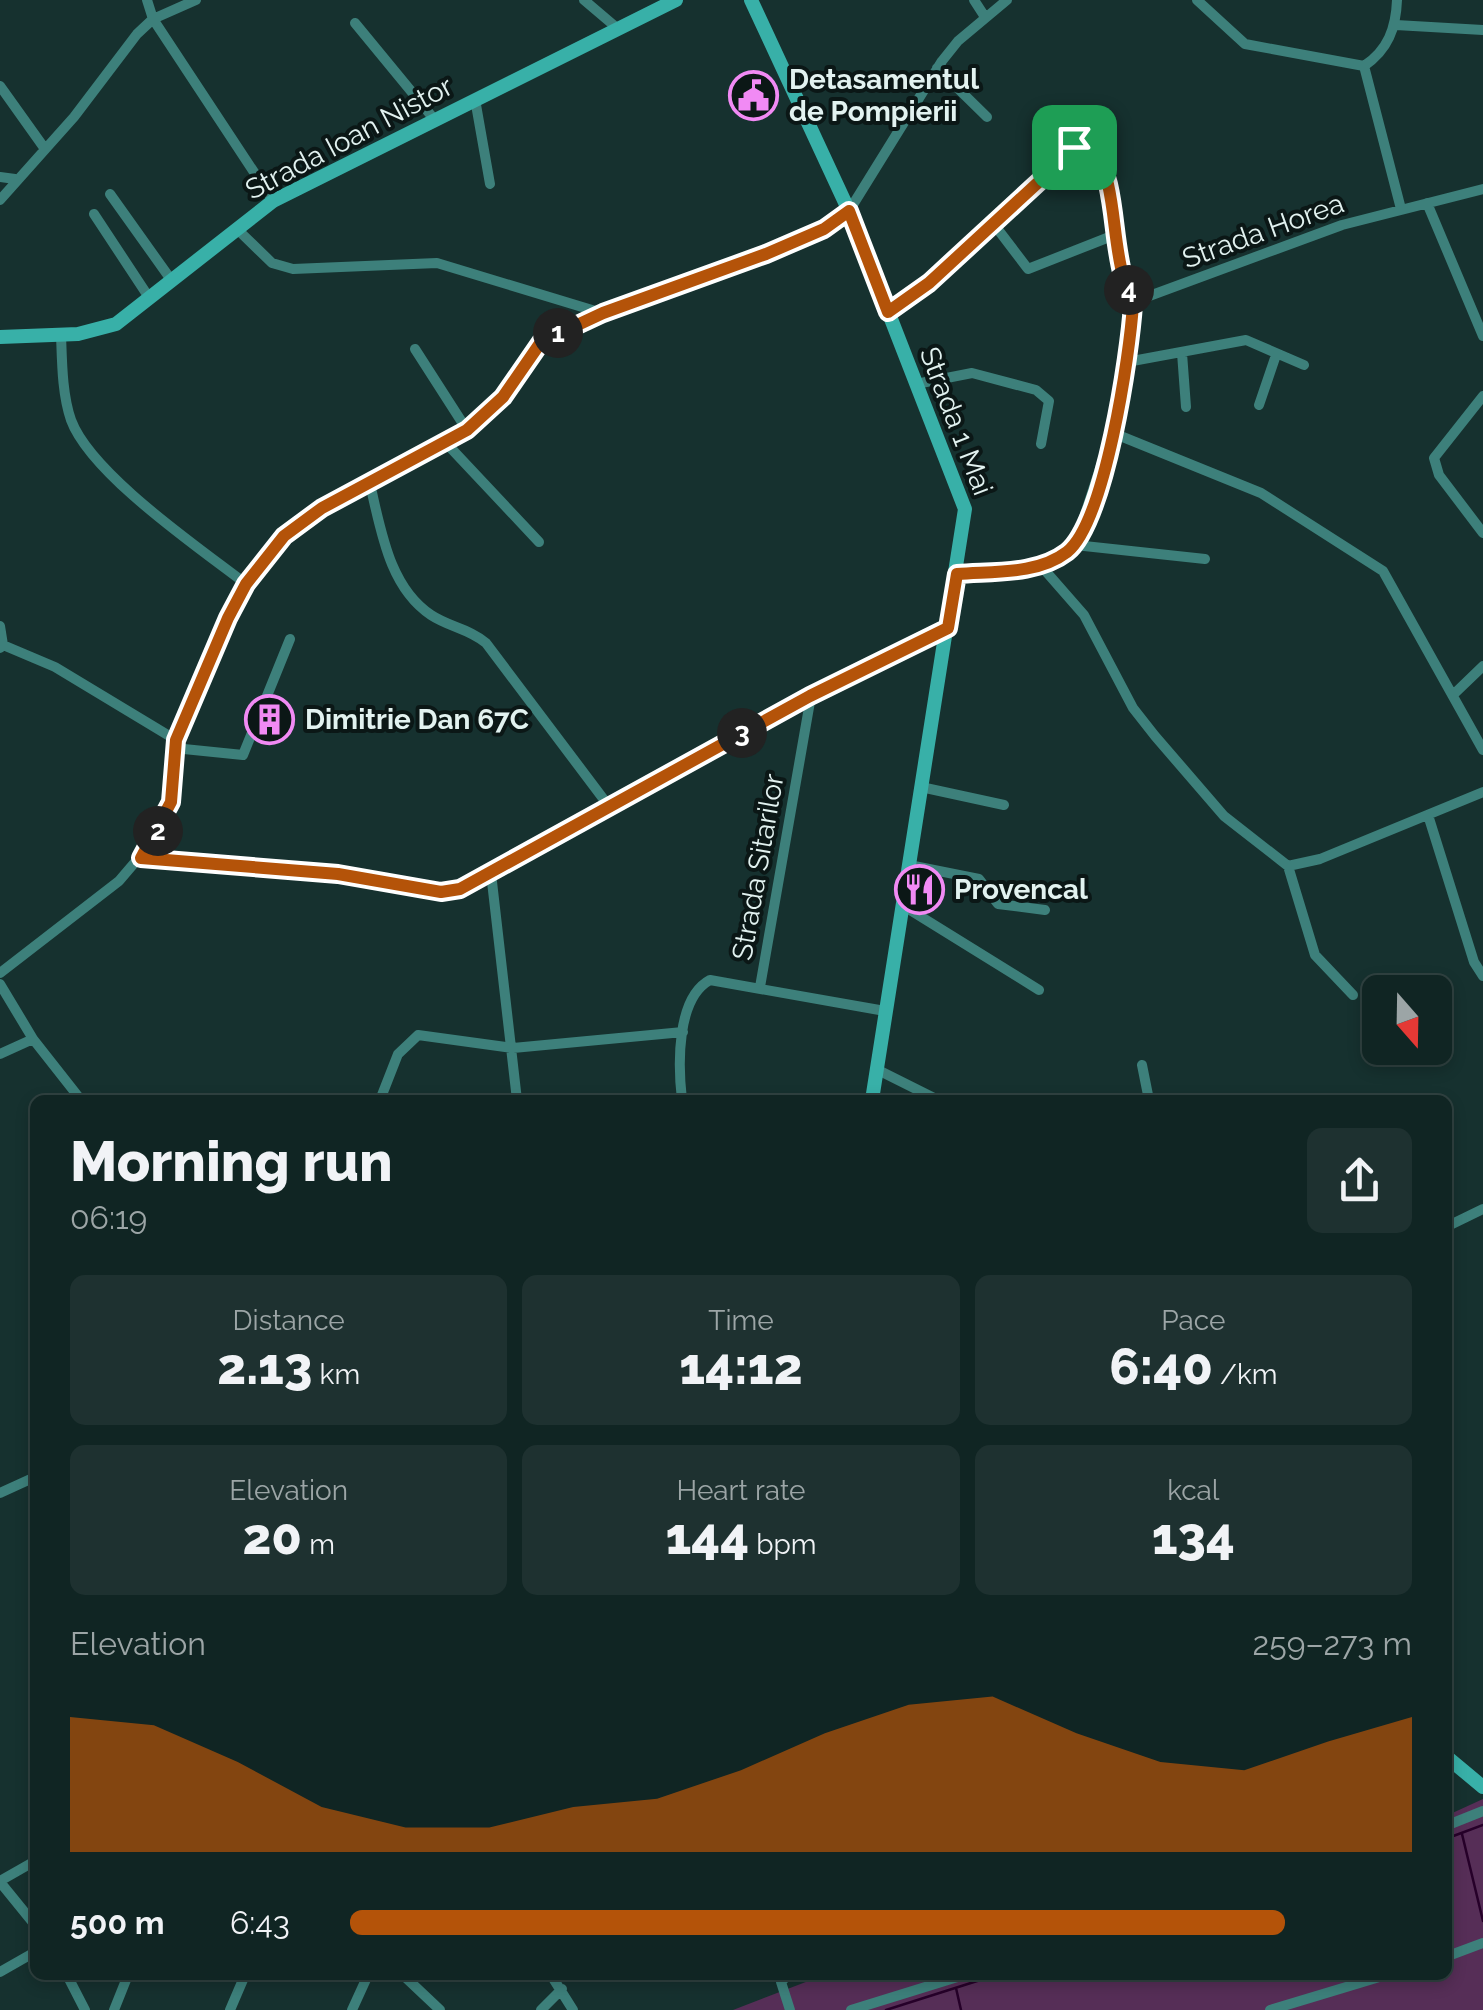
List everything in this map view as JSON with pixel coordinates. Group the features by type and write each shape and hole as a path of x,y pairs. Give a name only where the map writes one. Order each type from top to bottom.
{"main road":[{"name":"Strada Ioan Nistor","path":"0,336 103,330 150,299 273,201 676,0"},
{"name":"Strada 1 Mai","path":"751,0 849,211 965,509 873,1095"},
{"name":"Strada 1 Mai","path":"759,0 762,20"},
{"path":"1452,1761 1483,1787"}],"street":[{"path":"146,0 153,19 273,201"},
{"path":"0,200 153,19 196,0"},
{"path":"584,0 617,28"},
{"path":"974,0 985,16"},
{"path":"0,972 120,881 141,858 171,802 176,775 175,744 246,584 284,536 322,508 467,430 503,397 541,342 603,313 766,254 824,229 849,211 937,68 985,16 1008,0"},
{"path":"1197,0 1244,44 1364,66 1378,56 1396,24 1397,0"},
{"path":"356,23 434,119"},
{"path":"1396,24 1483,30"},
{"path":"1364,66 1402,209"},
{"path":"937,68 987,117"},
{"path":"0,86 46,149"},
{"path":"475,99 490,184"},
{"path":"888,312 929,283 1074,147 1086,142 1099,156 1108,184 1123,275 1133,302 1127,362 1113,433 1075,545 1042,567 957,574"},
{"path":"0,176 15,179"},
{"name":"Strada Horea","path":"1133,302 1342,225 1483,189"},
{"path":"110,194 172,280"},
{"path":"1427,203 1483,336"},
{"path":"94,214 150,299"},
{"path":"993,222 1028,269 1117,234"},
{"path":"236,229 272,263 293,269 437,263 603,313"},
{"path":"61,334 70,418 81,440 102,466 246,584"},
{"path":"1127,362 1246,340 1304,365"},
{"path":"415,349 467,430"},
{"path":"1182,353 1186,406"},
{"path":"1259,405 1276,354"},
{"path":"916,384 972,372 1036,390 1049,401 1041,444"},
{"path":"1483,396 1434,458 1439,474 1483,533"},
{"path":"1113,433 1261,493 1383,571 1455,693 1483,750"},
{"path":"446,443 539,542"},
{"path":"370,484 391,560 406,590 433,616 475,633 486,643 608,805"},
{"path":"1075,545 1205,560"},
{"path":"1042,567 1084,615 1132,708 1155,736 1224,816 1288,866 1315,955 1354,995"},
{"path":"0,626 1,646 55,666 175,744 243,754 290,639"},
{"path":"141,858 338,874 441,892 460,889 810,696 948,628"},
{"path":"1455,693 1483,666"},
{"name":"Strada Sitarilor","path":"760,987 810,696"},
{"path":"922,787 1004,805"},
{"path":"1288,866 1320,860 1483,792"},
{"path":"1428,815 1474,962 1483,976"},
{"path":"909,866 979,878 998,904 1045,910"},
{"path":"491,873 517,1095"},
{"path":"902,906 1039,990"},
{"path":"682,1095 683,1032 690,1003 704,983 717,980 885,1010"},
{"path":"0,984 32,1038 77,1095"},
{"path":"382,1095 398,1054 413,1037 514,1048 683,1032"},
{"path":"0,1054 32,1038"},
{"path":"1142,1066 1148,1095"},
{"path":"876,1070 928,1095"},
{"path":"1452,1219 1483,1209"},
{"path":"0,1493 30,1479"},
{"path":"1452,1823 1483,1811"},
{"path":"30,1864 0,1882 30,1918"},
{"path":"1452,1955 1483,1943"},
{"path":"0,1972 30,1955"},
{"path":"69,1980 84,2010"},
{"path":"114,2010 126,1980"},
{"path":"230,2010 243,1980"},
{"path":"352,2010 366,1980"},
{"path":"408,1980 440,2010"},
{"path":"556,1980 574,2010"},
{"path":"783,1980 790,2010"},
{"path":"852,2010 948,1980"},
{"path":"1270,2010 1369,1980"},
{"path":"541,2010 562,1988"}],"shaded area":[{"path":"1483,1799 1483,2010 733,2010 811,1980 1452,1980 1452,1813"}],"waterway":[{"path":"1452,1837 1483,1825"},
{"path":"1462,1834 1483,1921"},
{"path":"886,2010 980,1980"},
{"path":"956,1988 961,2010"}],"place":[{"name":"Detasamentul de Pompierii","path":"754,95"},
{"name":"Dimitrie Dan 67C","path":"270,719"},
{"name":"Provencal","path":"919,889"}],"route":[{"path":"1092,144 1099,156 1113,198 1123,275 1133,302 1122,401 1090,511 1075,545 1066,552 1042,567 957,574 948,628 810,696 460,889 441,892 338,874 141,858 171,802 176,740 228,618 270,550 302,522 467,430 494,408 541,342 603,313 766,254 824,229 849,211 888,312 929,283 1074,147 1092,144"}]}
